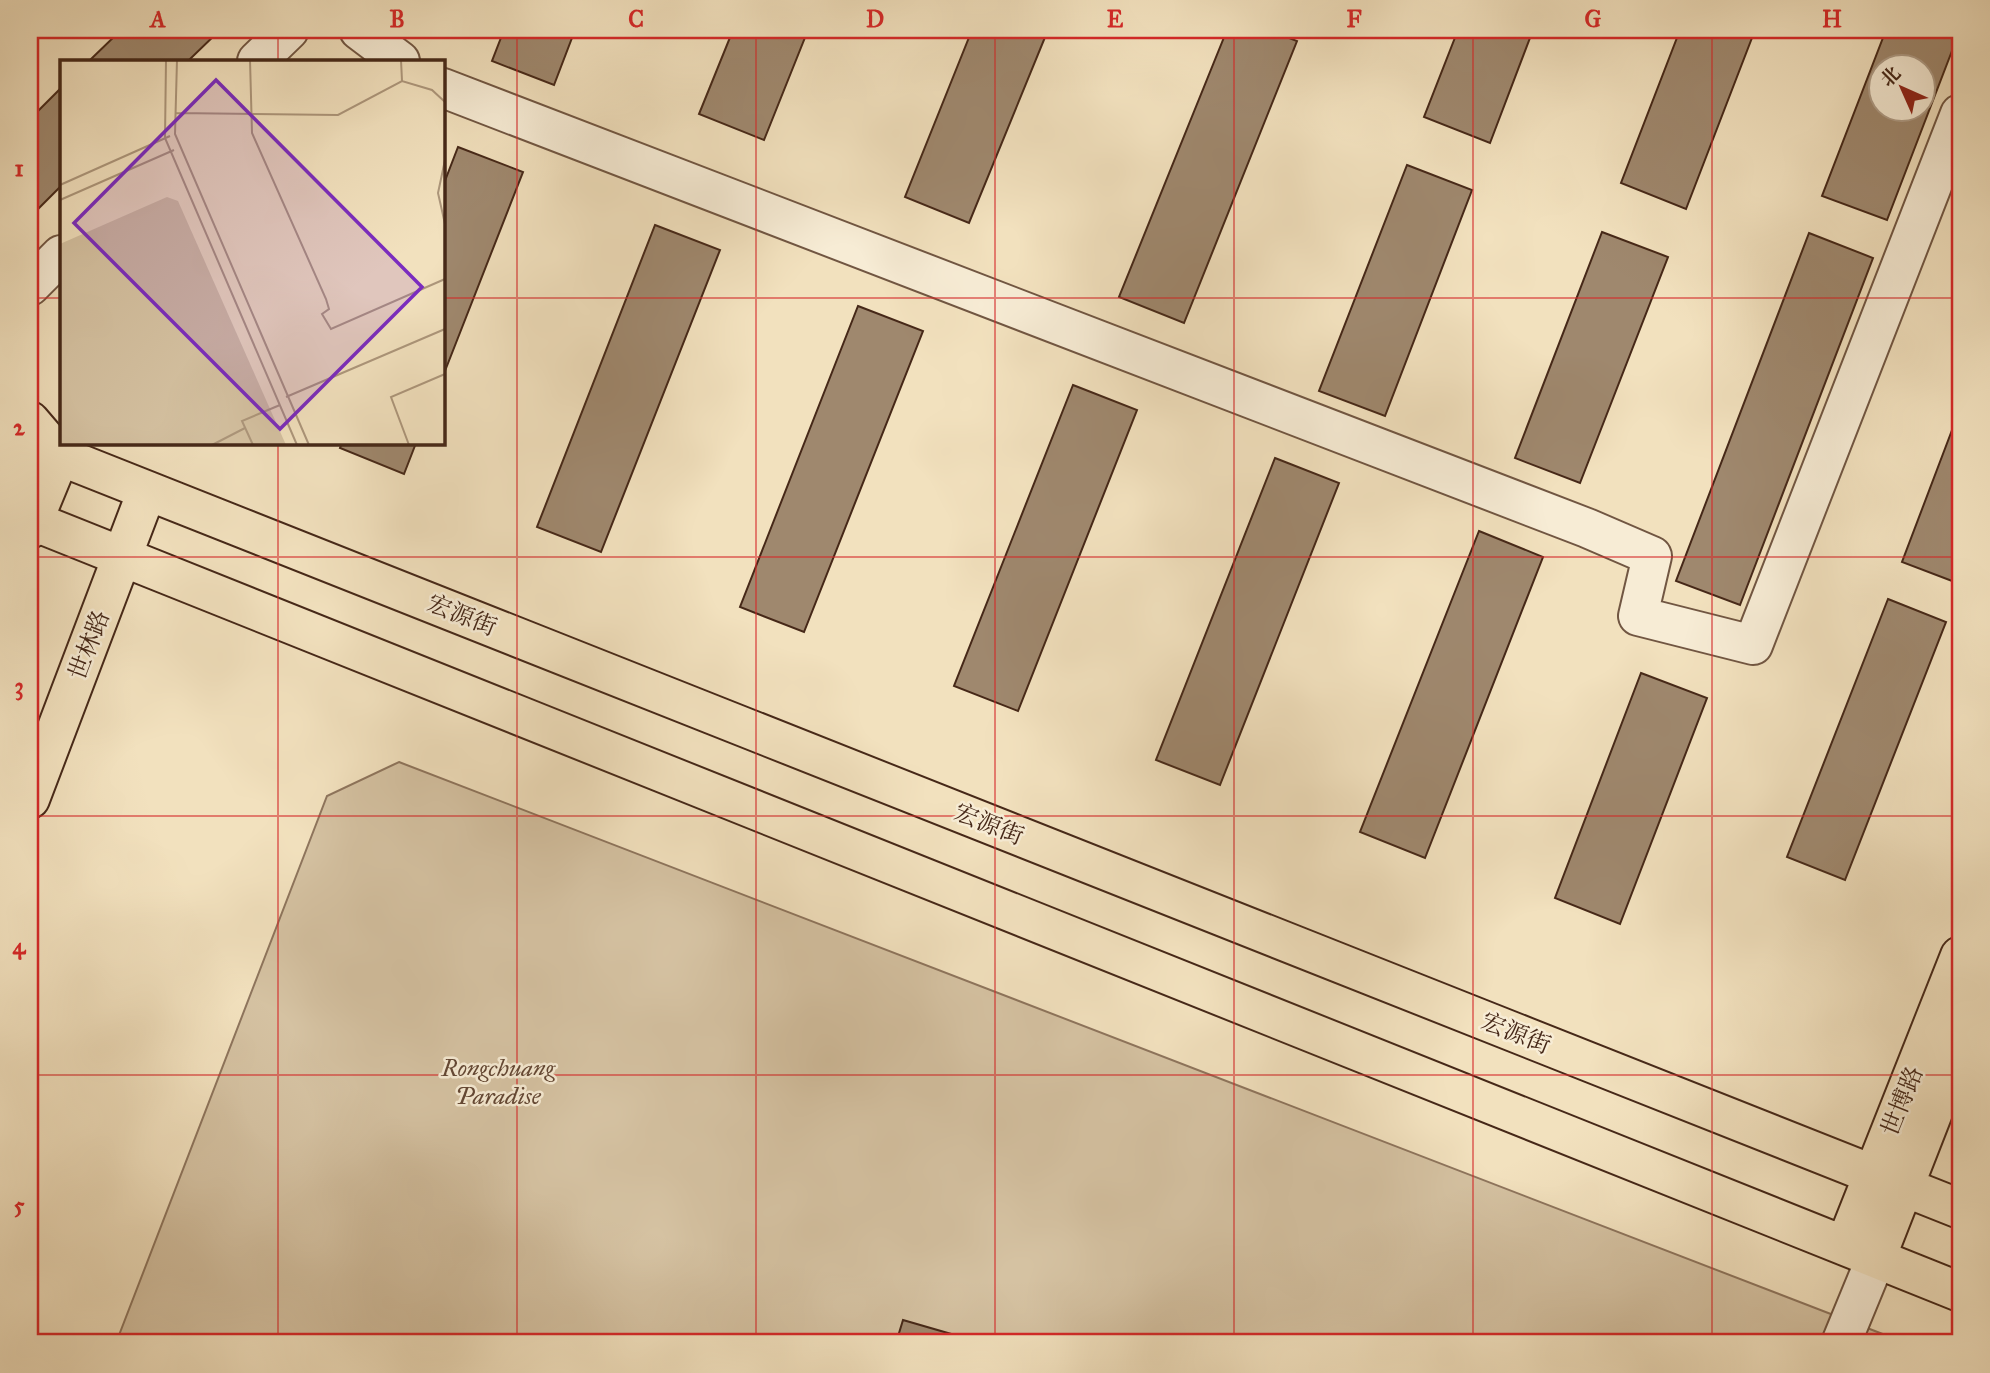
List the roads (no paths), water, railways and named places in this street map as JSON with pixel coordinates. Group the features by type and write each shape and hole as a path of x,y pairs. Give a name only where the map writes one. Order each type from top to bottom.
{"main road":[{"name":"宏源街","path":"30,421 60,456 1960,1209"},
{"path":"60,456 31,523 123,557 1960,1292"},
{"name":"世林路","path":"30,799 148,491"},
{"name":"世博路","path":"1860,1252 1888,1181 1960,956"},
{"name":"世博路","path":"1888,1181 1960,1043"}],"street":[{"path":"258,60 289,30"},
{"path":"359,30 399,60"},
{"path":"444,88 1587,528 1652,556 1638,616 1753,645 1960,114"},
{"path":"30,286 60,256"},
{"path":"1842,1343 1860,1252"}],"park label":[{"name":"Rongchuang Paradise","path":"498,1082"}]}
